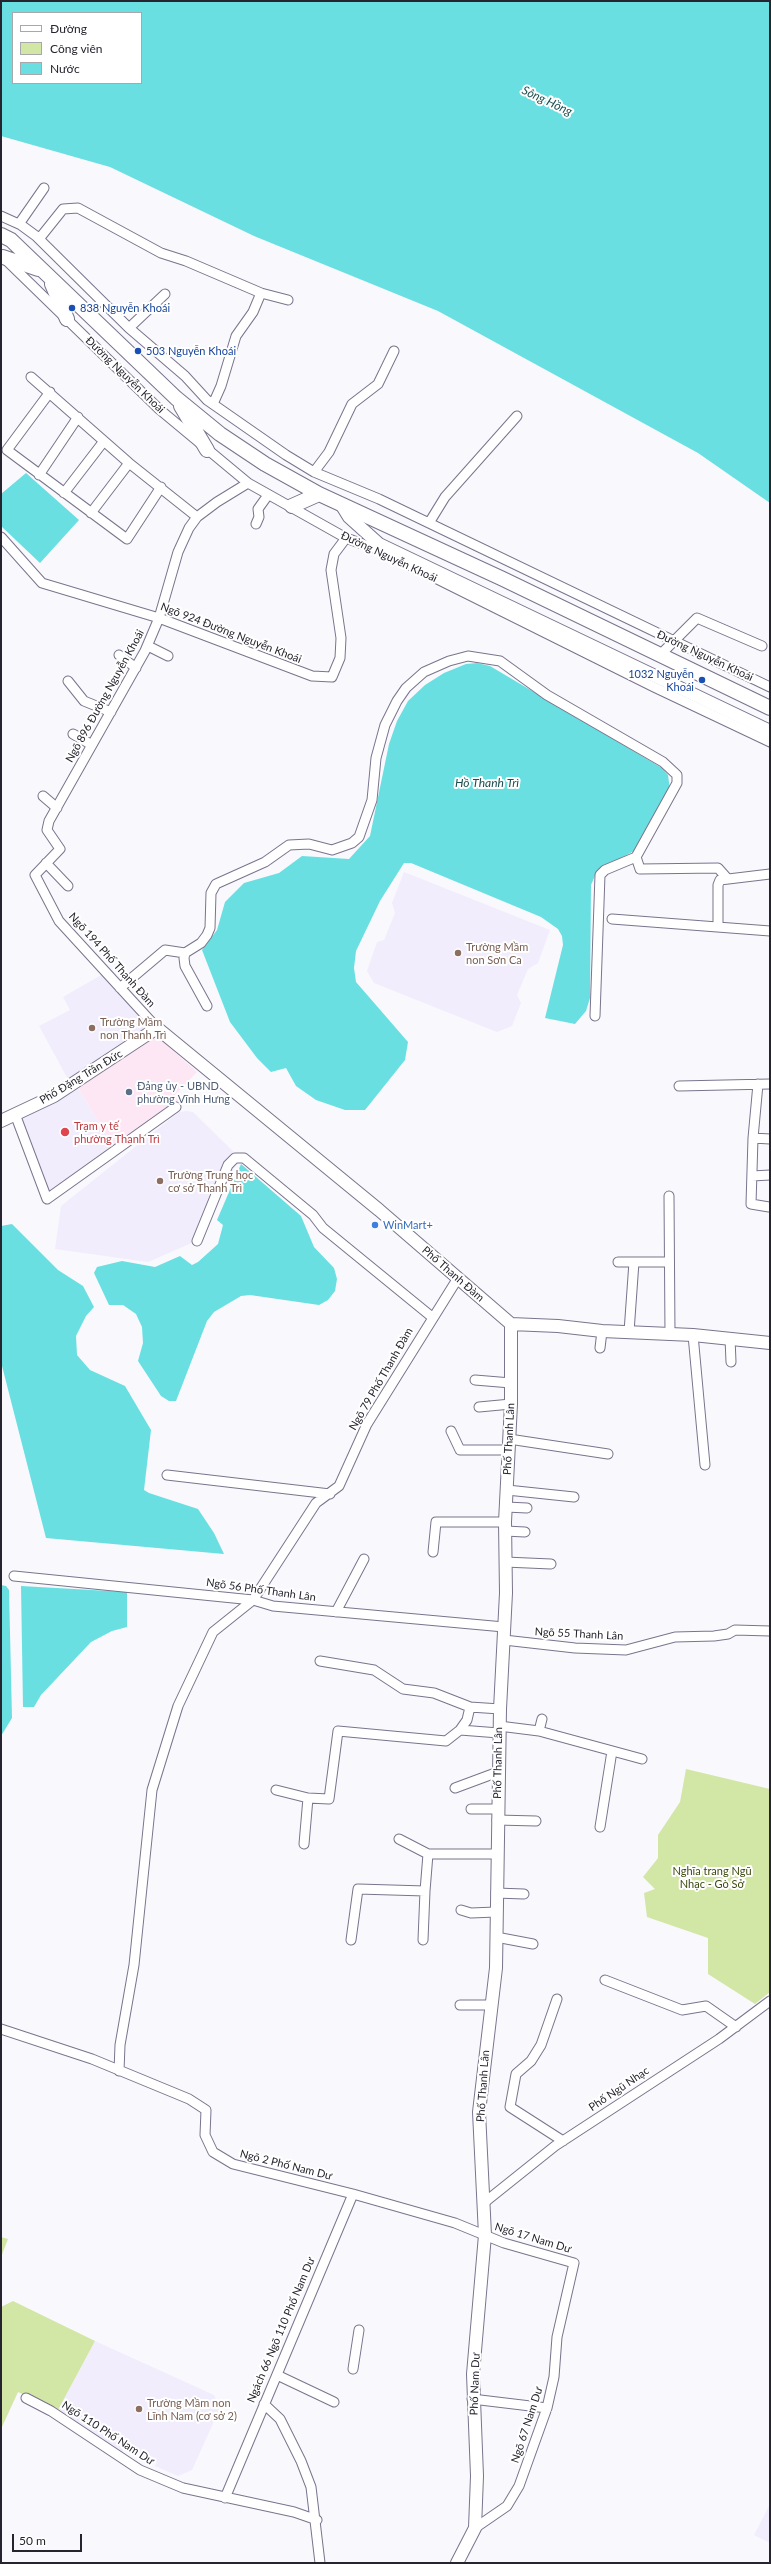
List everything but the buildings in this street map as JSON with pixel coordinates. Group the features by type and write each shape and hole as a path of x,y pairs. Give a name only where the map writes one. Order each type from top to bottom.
{"main road":[{"name":"Đường Nguyễn Khoái","path":"1,235 11,240 176,398 220,434 265,464 319,494 660,654 770,708"},
{"path":"2,257 46,275 67,319"},
{"path":"176,398 207,450"},
{"path":"292,506 319,494"}],"street":[{"path":"19,224 44,188"},
{"path":"39,239 63,209 78,208 161,253 186,261 262,293 288,300"},
{"name":"Đường Nguyễn Khoái","path":"1,216 19,224 39,239 129,328 213,404 244,427 314,472 430,523 770,687"},
{"name":"Đường Nguyễn Khoái","path":"2,257 159,409 248,483 268,495 292,506 346,538 379,547 770,731"},
{"path":"213,404 221,386 236,336 253,312 262,293"},
{"path":"129,328 165,294"},
{"path":"314,472 329,452 352,404 378,384 394,351"},
{"path":"31,377 50,392 128,463 161,487 197,517"},
{"path":"50,392 7,450 127,539 161,487"},
{"path":"430,523 446,497 517,416"},
{"path":"39,475 78,417"},
{"path":"64,493 104,441"},
{"path":"91,513 128,463"},
{"name":"Ngõ 896 Đường Nguyễn Khoái","path":"60,850 47,830 57,808 148,646 159,618 178,552 197,517 230,493 248,483"},
{"path":"256,524 259,517 258,510 268,495"},
{"name":"Đường Nguyễn Khoái","path":"341,504 349,517 379,547 654,687 770,742"},
{"name":"Ngõ 924 Đường Nguyễn Khoái","path":"1,537 42,583 159,618 312,676 332,677 340,658 341,638 331,570 334,554 346,538"},
{"path":"660,654 697,618 762,646"},
{"path":"148,646 168,656"},
{"path":"119,655 136,668"},
{"path":"120,988 165,950 185,953 201,942 207,935 210,928 211,893 216,884 265,862 290,845 308,844 332,850 352,843 359,837 372,800 376,758 382,738 397,701 406,688 424,672 449,661 468,656 500,661 548,695 672,769 677,776 677,783 636,857 604,870 600,875 595,1016"},
{"path":"68,681 84,701 111,712"},
{"path":"72,734 92,745"},
{"path":"43,796 57,808"},
{"name":"Ngõ 194 Phố Thanh Đàm","path":"60,850 35,875 59,921 157,1028"},
{"path":"636,857 640,869 718,868 726,877"},
{"path":"46,863 68,886"},
{"path":"718,925 718,885 720,880 726,877 770,874"},
{"path":"612,919 718,925 737,930 770,931"},
{"path":"185,953 185,966 207,1006"},
{"name":"Phố Đặng Trần Đức","path":"1,1121 54,1096 157,1028"},
{"name":"Phố Thanh Đàm","path":"157,1028 379,1210 511,1324"},
{"path":"758,1084 753,1138 751,1204 770,1210"},
{"path":"679,1086 770,1084"},
{"path":"15,1114 47,1200 176,1107"},
{"path":"753,1138 770,1139"},
{"path":"197,1241 228,1165 235,1158 244,1158 313,1215 323,1228 432,1318"},
{"path":"752,1176 770,1176"},
{"path":"669,1196 670,1334"},
{"path":"618,1262 669,1262"},
{"path":"629,1332 634,1262"},
{"name":"Ngõ 79 Phố Thanh Đàm","path":"119,2070 120,2045 134,1965 152,1790 178,1706 212,1632 253,1600 316,1503 339,1486 367,1424 458,1278"},
{"path":"511,1324 558,1326 602,1331 694,1335 770,1343"},
{"name":"Phố Thanh Lân","path":"485,2202 479,2112 496,1968 496,1854 499,1729 504,1640 505,1526 511,1404 511,1324"},
{"path":"600,1348 602,1331"},
{"path":"694,1335 705,1465"},
{"path":"730,1338 731,1362"},
{"path":"475,1380 510,1383"},
{"path":"479,1407 511,1404"},
{"path":"451,1431 460,1450 508,1445 608,1454"},
{"path":"167,1475 330,1494"},
{"path":"507,1490 574,1497"},
{"path":"506,1507 527,1508"},
{"path":"433,1552 436,1522 505,1526 525,1532"},
{"path":"336,1612 364,1559"},
{"path":"505,1562 551,1564"},
{"name":"Ngõ 56 Phố Thanh Lân","path":"14,1576 253,1600 273,1606 504,1627"},
{"name":"Ngõ 55 Thanh Lân","path":"504,1640 563,1647 626,1650 675,1638 714,1636 728,1634 735,1630 770,1630"},
{"path":"320,1661 374,1670 403,1689 434,1693 470,1707 500,1709"},
{"path":"276,1790 308,1798 329,1799 338,1731 446,1742 460,1730 467,1720 470,1707"},
{"path":"539,1731 542,1719"},
{"path":"460,1730 499,1729 539,1731 642,1759"},
{"path":"600,1827 612,1751"},
{"path":"455,1788 498,1772"},
{"path":"304,1844 308,1798"},
{"path":"471,1809 536,1821"},
{"path":"399,1839 428,1854 496,1854"},
{"path":"423,1940 428,1854"},
{"path":"351,1940 358,1888 425,1891"},
{"path":"496,1894 524,1894"},
{"path":"461,1910 470,1912 496,1912"},
{"path":"496,1937 533,1944"},
{"path":"605,1980 682,2010 706,2006 736,2027"},
{"path":"557,1999 541,2045 531,2060 516,2074 510,2107 563,2141"},
{"name":"Phố Ngũ Nhạc","path":"485,2202 563,2141 736,2027 770,2001"},
{"path":"460,2005 491,2005"},
{"path":"1,2029 92,2059 119,2070"},
{"name":"Ngõ 2 Phố Nam Dư","path":"119,2070 189,2099 206,2110 205,2134 213,2152 233,2164 352,2194"},
{"name":"Ngõ 17 Nam Dư","path":"352,2194 454,2223 504,2243 574,2263"},
{"name":"Ngách 66 Ngõ 110 Phố Nam Dư","path":"225,2498 352,2194"},
{"name":"Phố Nam Dư","path":"457,2563 475,2528 476,2476 472,2399 485,2235 485,2202"},
{"name":"Ngõ 67 Nam Dư","path":"475,2528 507,2506 519,2486 547,2408 554,2377 557,2338 574,2263"},
{"path":"353,2370 359,2330"},
{"path":"277,2375 334,2402"},
{"name":"Ngõ 110 Phố Nam Dư","path":"26,2398 51,2410 140,2470 183,2488 294,2512 317,2520"},
{"path":"472,2399 547,2408"},
{"path":"264,2404 280,2419 301,2461 314,2497 320,2563"}],"shaded area":[{"name":"Trường Mầm non Sơn Ca","path":"404,872 550,930 538,963 528,969 517,995 521,1003 512,1026 497,1032 374,983 367,971 377,942 384,940 395,913 392,903"},
{"name":"Trường Mầm non Thanh Trì","path":"103,974 141,1019 143,1029 142,1032 69,1081 39,1026 70,1010 63,997"},
{"name":"Đảng ủy - UBND phường Vĩnh Hưng","path":"157,1036 197,1072 175,1095 179,1100 113,1146 78,1088"},
{"name":"Trạm y tế phường Thanh Trì","path":"78,1088 113,1146 48,1192 21,1117"},
{"name":"Trường Trung học cơ sở Thanh Trì","path":"179,1112 193,1112 239,1157 201,1239 148,1262 55,1249 61,1206"},
{"name":"Trường Mầm non Lĩnh Nam (cơ sở 2)","path":"95,2341 214,2395 220,2408 192,2470 178,2476 155,2466 157,2462 124,2449 121,2453 84,2431 58,2410"},
{"path":"770,2504 770,2543 754,2535"}],"green space":[{"name":"Nghĩa trang Ngũ Nhạc - Gò Sở","path":"686,1769 770,1789 770,1992 755,2004 708,1974 708,1938 647,1917 644,1893 655,1889 643,1877 658,1858 658,1835 680,1802"},
{"path":"1,2237 8,2239 1,2257"},
{"path":"13,2301 95,2341 58,2410 18,2392 1,2429 1,2307"}],"water":[{"name":"Sông Hồng","path":"1,1 770,1 770,503 698,453 438,311 254,236 110,167 1,136"},
{"path":"26,473 79,520 40,563 1,526 1,494"},
{"name":"Hồ Thanh Trì","path":"477,663 490,666 662,768 668,775 670,790 640,844 634,851 597,871 591,885 590,998 586,1011 575,1024 545,1018 563,945 562,936 558,929 541,917 411,863 404,863 380,901 356,951 354,968 356,982 408,1042 405,1060 365,1110 345,1110 316,1100 296,1086 286,1068 271,1072 257,1058 230,1022 202,950 217,930 225,902 244,883 279,873 302,856 349,859 370,836 389,744 397,721 408,701 425,685 444,673 466,664"},
{"path":"241,1164 301,1216 314,1247 334,1268 337,1279 335,1291 328,1300 319,1305 250,1295 241,1296 214,1312 207,1321 176,1401 169,1401 161,1396 138,1361 143,1343 142,1327 136,1314 123,1305 109,1305 94,1273 97,1267 122,1261 155,1267 180,1256 192,1265 198,1262 218,1244 223,1225 217,1220"},
{"path":"12,1224 58,1270 83,1286 94,1307 86,1316 76,1336 77,1355 90,1370 125,1386 151,1430 144,1490 198,1509 214,1533 224,1554 46,1538 1,1362 1,1226"},
{"path":"1,1585 6,1586 9,1590 12,1718 1,1736"},
{"path":"21,1586 127,1592 127,1627 112,1631 91,1642 41,1695 34,1707 23,1707"}],"place":[{"name":"838 Nguyễn Khoái","path":"72,308"},
{"name":"503 Nguyễn Khoái","path":"138,351"},
{"name":"1032 Nguyễn Khoái","path":"702,680"},
{"name":"Trường Mầm non Sơn Ca","path":"458,953"},
{"name":"Trường Mầm non Thanh Trì","path":"92,1028"},
{"name":"Đảng ủy - UBND phường Vĩnh Hưng","path":"129,1092"},
{"name":"Trạm y tế phường Thanh Trì","path":"65,1132"},
{"name":"Trường Trung học cơ sở Thanh Trì","path":"160,1181"},
{"name":"WinMart+","path":"375,1225"},
{"name":"Trường Mầm non Lĩnh Nam (cơ sở 2)","path":"139,2409"}]}
